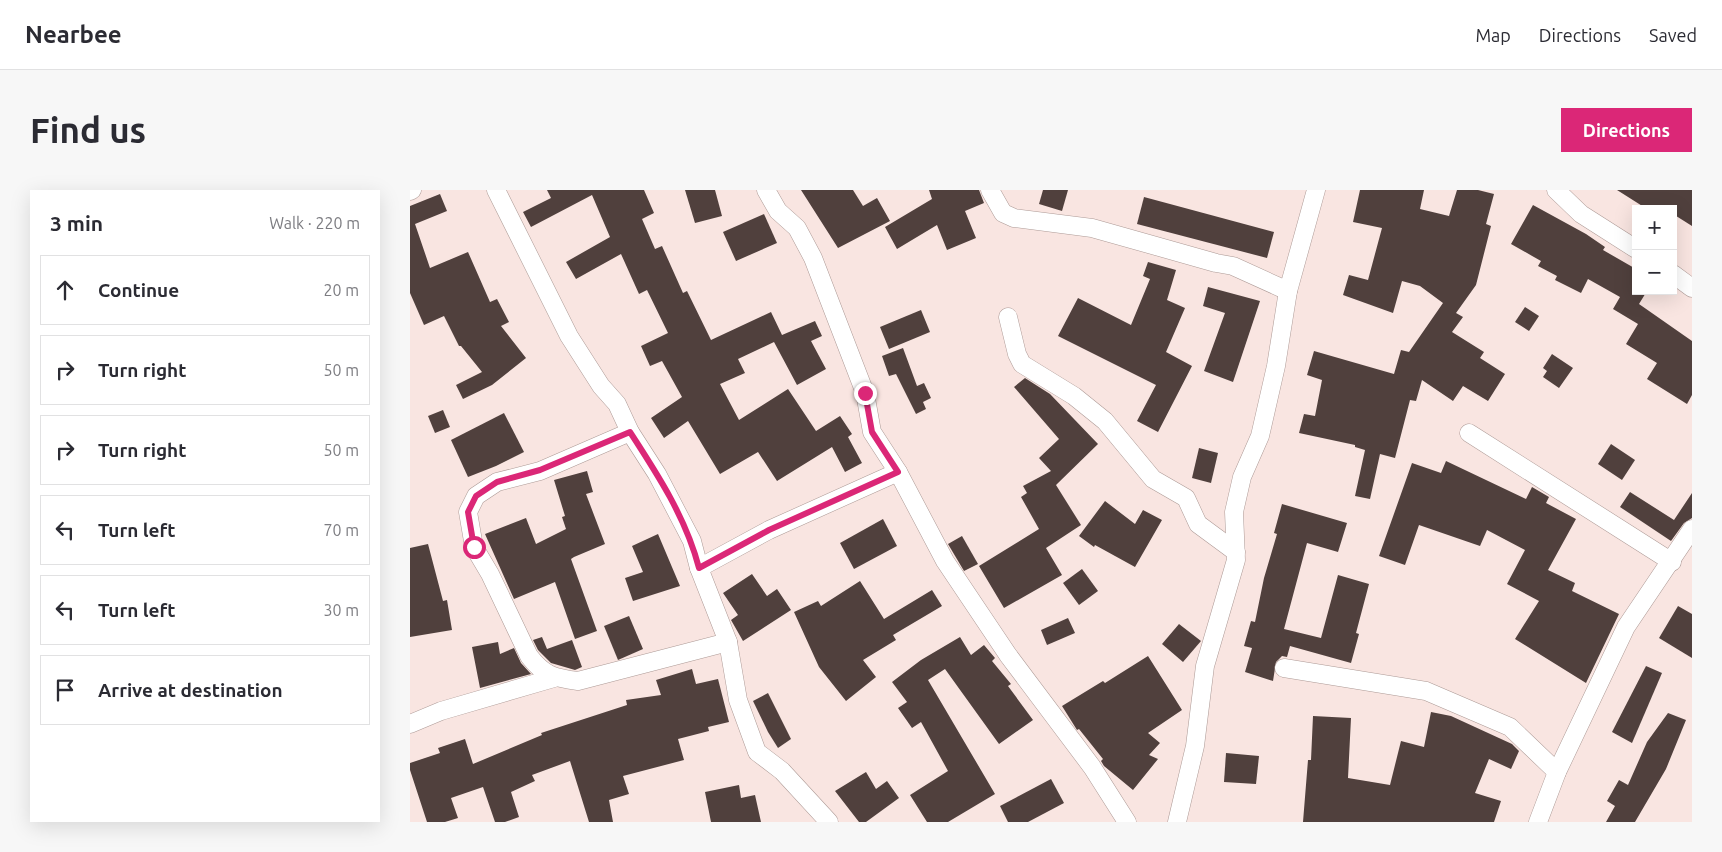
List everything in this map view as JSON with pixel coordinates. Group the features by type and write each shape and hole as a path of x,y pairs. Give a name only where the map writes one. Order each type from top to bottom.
{"street":[{"path":"496,190 569,336 601,386 617,404 630,432 657,474 692,542 699,568 728,642 738,700 757,752 782,771 828,822"},
{"path":"766,190 778,211 797,228 813,258 865,393 872,432 898,472 945,561 1008,656 1092,767 1127,822"},
{"path":"990,190 1003,213 1014,218 1092,228 1233,266 1288,291"},
{"path":"1177,822 1195,746 1206,666 1236,560 1234,512 1242,477 1260,436 1276,366 1288,291 1316,190"},
{"path":"1556,190 1581,214 1632,246"},
{"path":"1677,277 1692,288"},
{"path":"1008,317 1016,354 1022,364 1074,396 1105,421 1153,479 1186,498 1198,524 1236,552"},
{"path":"554,678 538,668 529,656 490,574 474,547 468,512 476,496 497,482 540,470 630,432"},
{"path":"1469,433 1672,562"},
{"path":"699,568 769,530 898,472"},
{"path":"1538,822 1558,772 1626,627 1672,562 1692,529"},
{"path":"410,724 441,711 554,678 578,681 728,642"},
{"path":"1284,668 1426,691 1510,727 1558,772"}],"building":[{"path":"547,190 644,190 654,213 642,219 655,249 662,246 683,293 687,291 711,340 771,312 782,335 815,321 822,336 811,341 826,369 797,385 774,342 738,359 745,373 720,384 739,420 788,389 816,431 840,416 852,434 848,437 862,463 845,472 832,447 777,481 758,452 720,474 688,421 664,438 651,418 682,397 662,361 650,366 641,346 668,333 647,290 639,294 621,254 576,279 566,262 610,237 592,195 531,227 523,212 551,198"},
{"path":"685,190 715,190 722,216 695,223"},
{"path":"801,190 853,190 863,206 877,198 890,221 838,248"},
{"path":"929,190 979,190 984,203 965,211 976,238 947,250 937,225 897,249 885,227 932,199"},
{"path":"1043,190 1068,190 1062,211 1039,204"},
{"path":"1360,190 1424,190 1420,209 1449,216 1457,190 1478,190 1494,194 1486,224 1491,226 1476,285 1456,313 1463,317 1452,332 1484,352 1480,358 1505,374 1488,401 1463,386 1453,401 1422,380 1416,401 1410,400 1395,458 1380,454 1370,499 1355,496 1365,450 1355,447 1355,445 1299,433 1304,414 1315,416 1322,380 1307,375 1314,351 1394,374 1401,350 1409,352 1443,303 1420,286 1402,281 1393,313 1343,295 1349,275 1368,280 1382,228 1353,222"},
{"path":"1617,190 1692,190 1692,226 1677,217 1677,205 1641,205"},
{"path":"440,194 447,211 415,224 430,268 468,252 490,302 497,299 509,322 501,326 526,358 492,385 463,399 456,385 482,372 459,346 444,316 424,325 410,293 410,206"},
{"path":"1144,197 1274,232 1267,258 1137,224"},
{"path":"1533,205 1586,234 1605,247 1603,250 1632,267 1632,295 1645,295 1639,304 1692,341 1692,395 1687,404 1647,379 1657,363 1626,344 1638,324 1613,309 1620,297 1588,279 1581,293 1555,280 1557,276 1538,266 1541,261 1511,244"},
{"path":"764,214 777,243 736,261 723,232"},
{"path":"1148,262 1176,270 1167,300 1185,308 1166,352 1192,366 1158,432 1137,421 1156,385 1058,336 1078,298 1131,325 1150,279 1143,276"},
{"path":"1208,287 1260,301 1233,382 1204,371 1225,313 1203,306"},
{"path":"1525,307 1539,316 1529,331 1515,322"},
{"path":"921,310 930,332 889,349 880,327"},
{"path":"903,348 917,386 924,383 931,398 923,402 926,409 916,414 896,374 889,376 882,356"},
{"path":"1552,354 1573,368 1559,388 1543,377 1547,371 1543,368"},
{"path":"1025,378 1050,394 1098,444 1056,485 1081,525 1046,548 1062,575 1004,608 979,566 1039,529 1021,497 1027,493 1023,486 1051,471 1039,458 1059,439 1014,387"},
{"path":"443,410 450,427 435,433 428,416"},
{"path":"504,413 524,452 468,477 451,440"},
{"path":"1611,444 1635,460 1622,480 1598,464"},
{"path":"1199,448 1218,453 1211,483 1192,478"},
{"path":"1446,461 1526,499 1532,487 1549,497 1546,503 1576,519 1548,570 1575,583 1572,591 1619,614 1586,683 1515,639 1539,601 1507,584 1525,550 1487,530 1480,546 1419,525 1405,565 1379,556 1412,463 1441,473"},
{"path":"587,471 593,492 586,494 605,544 571,559 597,631 575,639 555,582 514,599 485,534 526,518 536,544 566,529 562,517 565,516 554,480"},
{"path":"1630,492 1674,520 1692,493 1692,518 1684,523 1671,541 1620,507"},
{"path":"1105,501 1135,524 1143,510 1162,520 1135,567 1095,545 1094,547 1079,536"},
{"path":"1282,504 1347,523 1338,552 1307,543 1284,629 1321,638 1338,575 1369,584 1356,633 1359,634 1351,663 1290,646 1287,657 1282,656 1276,662 1273,681 1245,672 1252,648 1244,646 1251,621 1255,622 1264,578 1277,534 1274,533"},
{"path":"883,519 897,546 854,569 840,543"},
{"path":"658,534 680,586 633,601 625,578 643,572 632,546"},
{"path":"962,536 978,564 964,571 948,544"},
{"path":"428,544 443,601 447,600 452,630 410,637 410,548"},
{"path":"1082,569 1098,591 1079,605 1063,583"},
{"path":"752,574 767,596 777,589 791,610 743,641 731,620 738,615 723,593"},
{"path":"860,581 884,619 932,590 942,606 893,635 896,640 863,660 876,677 846,701 819,667 794,612 818,601 821,606"},
{"path":"1678,606 1692,614 1692,658 1659,638"},
{"path":"629,616 643,649 618,660 604,626"},
{"path":"1068,618 1075,633 1047,645 1041,630"},
{"path":"1179,624 1201,641 1183,662 1162,644"},
{"path":"542,637 547,649 572,640 582,667 575,670 551,663 538,650 533,640"},
{"path":"960,637 971,655 984,645 995,658 992,661 1011,684 1008,686 1033,720 999,744 945,669 928,680 995,794 948,822 927,822 910,795 948,771 921,722 912,728 898,708 907,702 892,682 921,660"},
{"path":"498,642 500,654 514,648 521,663 531,674 480,688 472,647"},
{"path":"1148,656 1182,710 1148,733 1160,743 1149,755 1158,759 1133,790 1104,766 1101,761 1103,759 1079,729 1077,730 1062,706 1103,681 1105,683"},
{"path":"1646,666 1662,673 1632,743 1612,732"},
{"path":"692,669 696,684 718,679 729,722 708,727 709,731 678,739 684,760 623,776 629,794 609,800 613,822 589,822 570,761 532,775 535,781 511,792 519,817 505,822 495,822 483,787 451,798 458,818 445,822 427,822 410,770 410,763 440,753 438,748 465,739 473,764 542,735 541,733 627,705 626,700 661,695 656,680"},
{"path":"768,693 791,739 778,748 753,701"},
{"path":"1431,712 1451,716 1512,744 1519,751 1511,769 1489,759 1475,793 1501,801 1494,822 1303,822 1308,760 1311,760 1313,716 1351,718 1348,778 1390,785 1401,741 1424,747"},
{"path":"1668,713 1686,720 1666,769 1635,822 1606,822 1615,806 1607,801 1619,780 1628,785 1647,742"},
{"path":"1226,753 1259,756 1256,784 1224,782"},
{"path":"866,772 876,789 887,781 899,798 866,822 859,822 835,791"},
{"path":"1051,779 1064,803 1028,822 1008,822 1000,806"},
{"path":"739,785 741,798 755,795 761,822 711,822 705,792"}],"route":[{"path":"474,547 468,512 476,496 497,482 540,470 630,432 657,474 682,521 692,542 699,568 769,530 898,472 872,432 865,393"}]}
